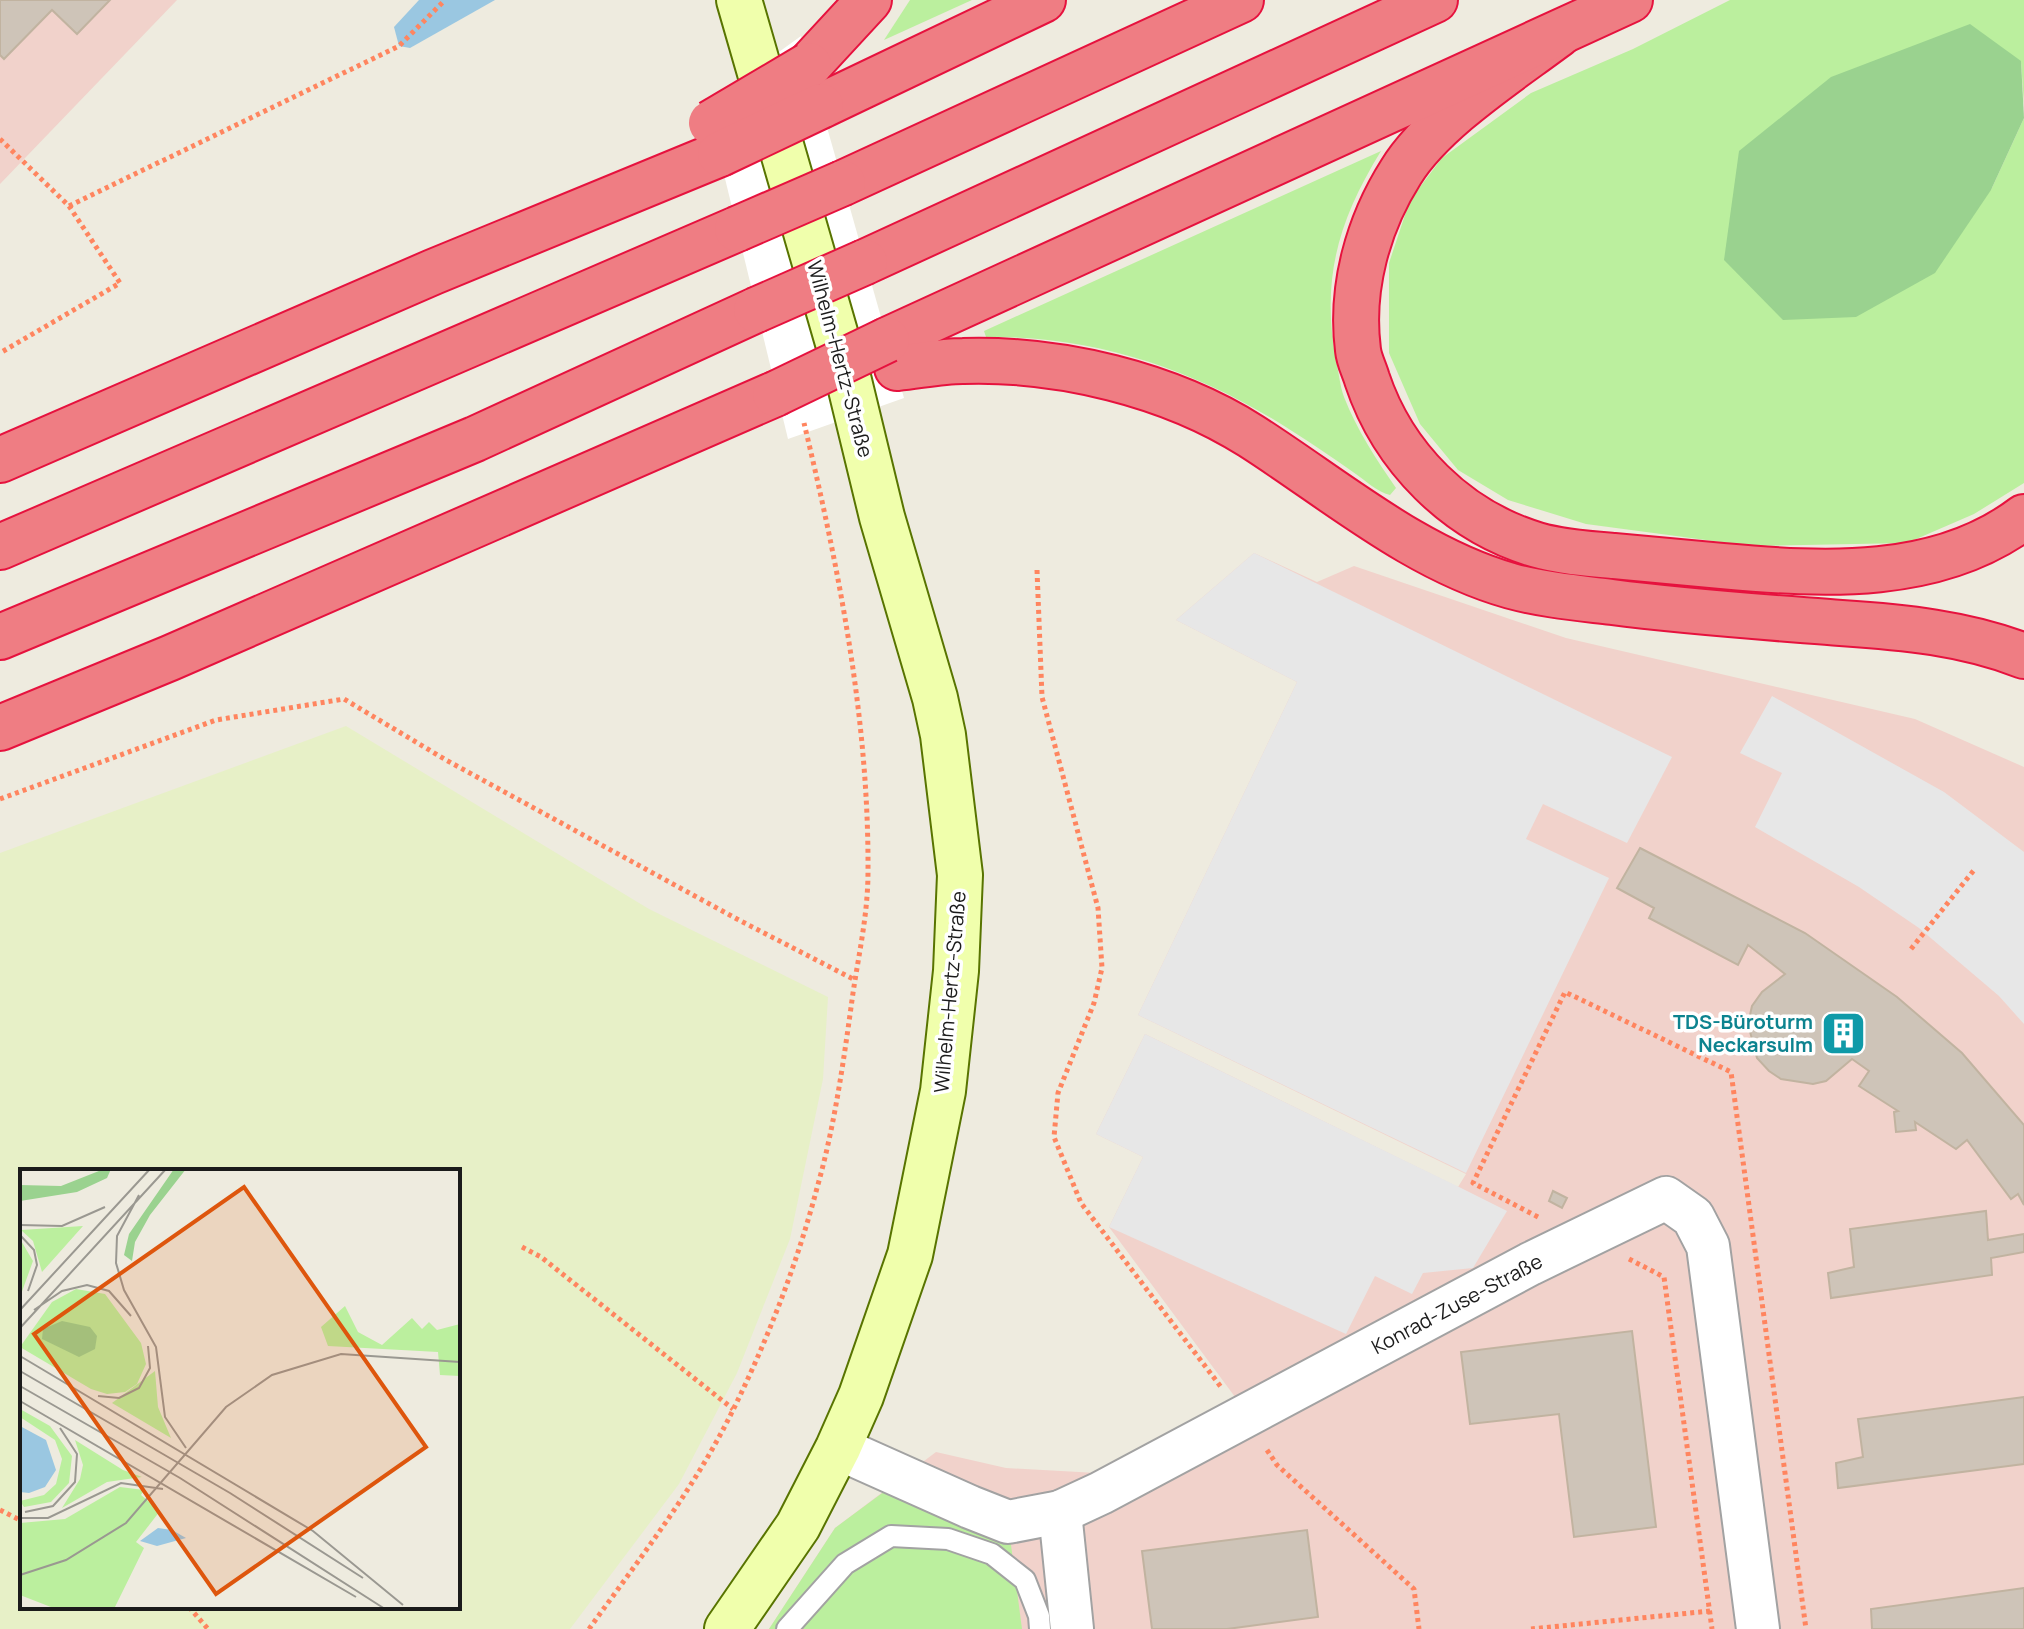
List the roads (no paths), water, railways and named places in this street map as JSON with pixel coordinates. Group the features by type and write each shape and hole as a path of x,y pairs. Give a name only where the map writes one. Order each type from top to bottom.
{"highway":[{"path":"0,460 433,272 633,189 715,139 809,65 869,0"},
{"path":"715,139 821,106 1043,0"},
{"path":"0,547 843,183 1241,0"},
{"path":"0,637 475,439 1435,0"},
{"path":"0,728 788,404 1630,0"},
{"path":"1559,34 1435,129 1402,169 1381,207 1363,255 1357,302 1358,352 1375,404 1396,442 1424,477 1463,509 1537,545 1589,554 1793,573 1870,570 1921,564 1973,547 2024,517"},
{"path":"892,354 1039,365 1112,377 1182,400 1248,434 1330,490 1456,565 1511,586 1674,610 1923,629 2024,656"}],"main road":[{"name":"Wilhelm-Hertz-Straße","path":"727,1629 798,1526 838,1448 885,1331 910,1255 943,1091 956,971 960,875 947,763 935,698 882,517 849,381 739,0"}],"street":[{"name":"Konrad-Zuse-Straße","path":"838,1448 1008,1522 1060,1512 1530,1264 1666,1198 1693,1217 1708,1246 1758,1629"},
{"path":"1060,1512 1072,1629"}],"lane":[{"path":"787,1629 845,1564 891,1536 948,1539 992,1554 1025,1580 1039,1616 1040,1629"}],"water":[{"path":"419,0 495,0 410,48 399,46 394,27"}],"place":[{"name":"TDS-Büroturm Neckarsulm","path":"1844,1033"}]}
